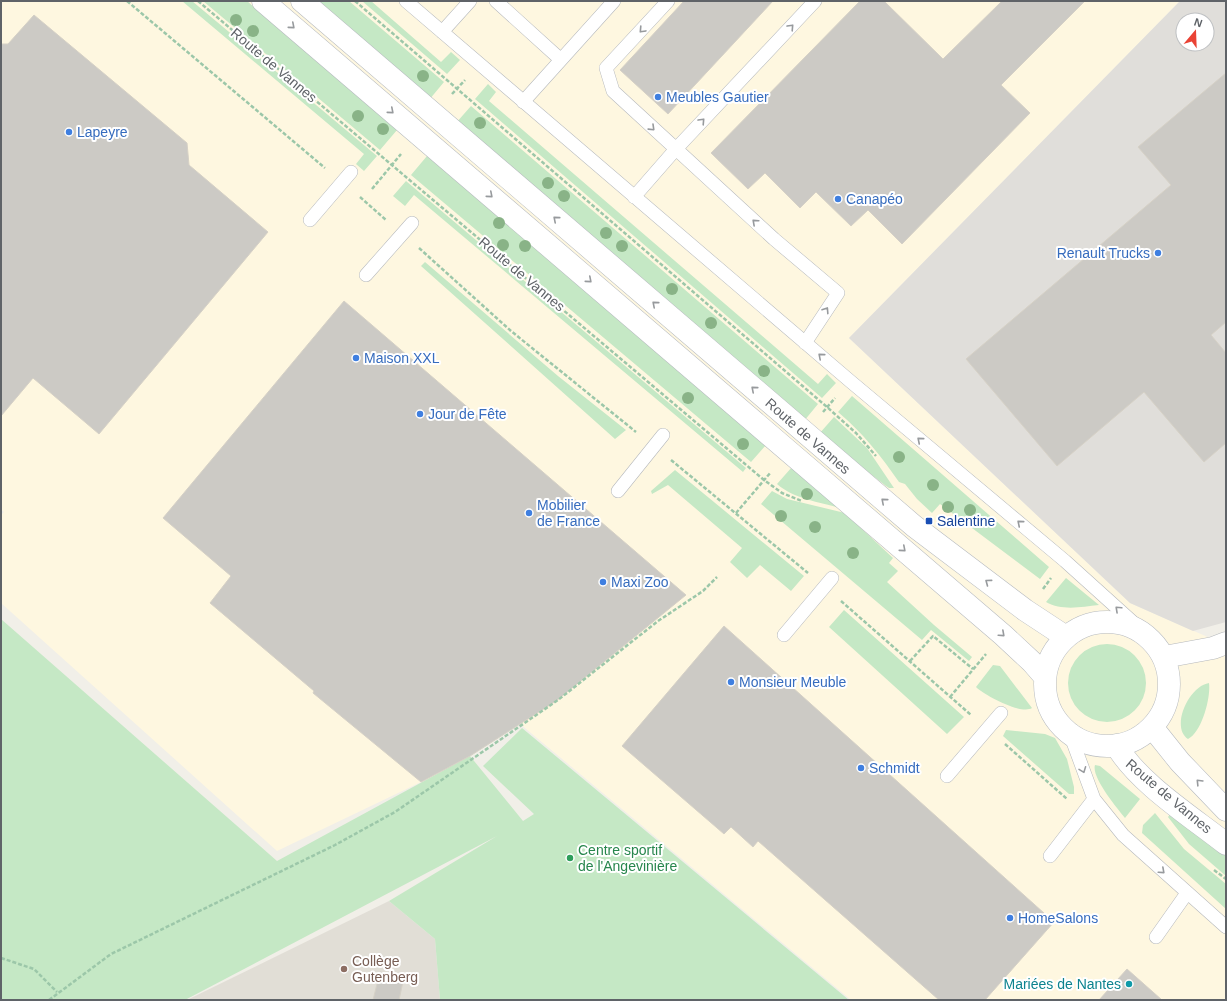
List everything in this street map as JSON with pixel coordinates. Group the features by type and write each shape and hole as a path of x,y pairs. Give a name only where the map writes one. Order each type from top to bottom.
{"main road":[{"name":"Route de Vannes","path":"263,1 1003,635 1032,662 1045,678"},
{"name":"Route de Vannes","path":"302,1 914,526 1025,610 1066,637"},
{"path":"1106,621 1128,625 1147,635 1164,657 1169,675 1169,694 1163,712 1152,727 1136,739 1116,745 1095,745 1070,734 1060,724 1050,708 1045,690 1045,678 1048,665 1054,651 1066,637 1085,626 1106,621"},
{"path":"1164,657 1213,648 1226,643"},
{"name":"Route de Vannes","path":"1152,727 1180,762 1226,810"},
{"name":"Route de Vannes","path":"1116,745 1125,761 1158,790 1226,844"}],"lane":[{"path":"406,1 805,343 1065,561 1147,635"},
{"path":"442,32 470,1"},
{"path":"496,1 560,59"},
{"path":"523,102 560,59 614,1"},
{"path":"668,1 606,68 613,91 774,240 838,293 805,343"},
{"path":"634,197 675,150 815,1"},
{"path":"310,220 351,172"},
{"path":"366,275 412,223"},
{"path":"618,491 663,435"},
{"path":"784,635 828,582"},
{"path":"947,776 1001,713"},
{"path":"1070,734 1094,799 1123,835 1226,928"},
{"path":"1050,856 1094,799"},
{"path":"1156,937 1187,893"}],"path":[{"path":"127,1 403,234 511,331 654,446 828,582 910,661 1084,813"},
{"name":"Route de Vannes","path":"198,1 764,480 788,496 810,502"},
{"path":"354,1 828,407 856,433 878,457"},
{"path":"49,1000 111,954 328,848 395,812 558,700 658,621 703,591 717,577"},
{"path":"910,661 933,636 973,669 950,696"},
{"path":"1,958 34,968 58,992"}],"shaded area":[{"path":"1,1 1180,1 849,338 1130,603 1226,645 1226,1000 851,1000 519,723 470,756 421,782 277,851 1,603 1,515 4,512 1,509"},
{"path":"1180,1 1226,1 1226,622 1193,631 1130,603 849,338"},
{"name":"Collège Gutenberg","path":"389,901 435,939 440,1000 187,1000"}],"green space":[{"path":"182,1 192,1 377,156 364,171 356,164 364,154"},
{"path":"203,1 247,1 397,130 380,150"},
{"path":"313,1 349,1 444,82 429,100"},
{"path":"362,1 371,1 441,62 451,52 460,60 447,74"},
{"path":"488,84 496,92 489,101 818,384 827,374 836,383 822,398 475,99"},
{"path":"471,106 818,404 804,421 456,123"},
{"path":"427,156 766,445 751,462 411,175"},
{"path":"406,181 746,468 743,472 414,195 405,206 393,196"},
{"path":"425,262 558,376 626,430 615,439 421,266"},
{"path":"852,396 1049,567 1040,579 940,504 932,513 917,499 905,484 899,482 871,445 856,428 838,412"},
{"path":"834,417 867,448 894,488 889,488 886,486 819,434"},
{"path":"792,467 840,508 799,497 777,484"},
{"path":"675,470 804,576 791,591 760,565 747,578 730,562 742,548 668,485 652,494 651,491"},
{"path":"772,491 787,499 845,513 893,558 889,563 898,571 887,582 972,657 969,661 931,630 922,640 761,504"},
{"path":"1066,578 1099,605 1058,607 1046,602"},
{"path":"844,610 964,717 947,734 829,627"},
{"path":"1,619 277,861 470,756 523,821 534,814 483,766 522,728 849,1000 440,1000 435,939 389,901 497,836 185,1000 1,1000"},
{"path":"1107,644 1122,647 1134,656 1143,668 1146,683 1143,698 1134,710 1122,719 1107,722 1092,719 1080,710 1071,698 1068,683 1071,668 1080,656 1092,647"},
{"path":"993,665 1000,666 1032,708 1020,709 1012,707 994,699 976,687"},
{"path":"1209,683 1209,697 1201,722 1193,735 1188,739 1183,733 1181,726 1181,717 1184,708 1195,691"},
{"path":"1006,730 1045,734 1055,738 1067,759 1074,787 1074,794 1069,794 1003,736"},
{"path":"1095,765 1100,766 1140,799 1125,818 1111,800 1097,777"},
{"path":"1155,813 1184,849 1226,884 1226,909 1142,833 1143,825"},
{"path":"1171,813 1226,856 1226,876 1189,844 1168,817"}],"building":[{"path":"684,1 773,1 668,114 620,70"},
{"path":"860,1 884,1 943,59 1002,1 1085,1 1001,85 1030,113 902,244 868,210 851,226 816,192 800,208 765,173 748,189 711,153"},
{"path":"34,15 187,143 189,165 268,232 99,434 33,378 1,416 1,44 8,44"},
{"name":"Renault Trucks","path":"1226,73 1226,322 1211,335 1226,353 1226,443 1204,462 1144,392 1057,466 966,359 1171,185 1138,147"},
{"path":"344,301 686,595 556,701 470,756 421,782 313,693 314,691 210,603 231,576 163,518"},
{"path":"724,626 1054,922 985,1000 939,1000 758,841 753,847 731,827 724,834 622,746"},
{"name":"Mariées de Nantes","path":"1127,969 1162,1000 1099,1000"},
{"path":"380,972 404,977 399,1000 373,1000"}],"place":[{"name":"Meubles Gautier","path":"658,97"},
{"name":"Lapeyre","path":"69,132"},
{"name":"Canapéo","path":"838,199"},
{"name":"Renault Trucks","path":"1158,253"},
{"name":"Maison XXL","path":"356,358"},
{"name":"Jour de Fête","path":"420,414"},
{"name":"Mobilier de France","path":"529,513"},
{"name":"Salentine","path":"929,521"},
{"name":"Maxi Zoo","path":"603,582"},
{"name":"Monsieur Meuble","path":"731,682"},
{"name":"Schmidt","path":"861,768"},
{"name":"Centre sportif de l'Angevinière","path":"570,858"},
{"name":"HomeSalons","path":"1010,918"},
{"name":"Collège Gutenberg","path":"344,969"},
{"name":"Mariées de Nantes","path":"1129,984"}]}
